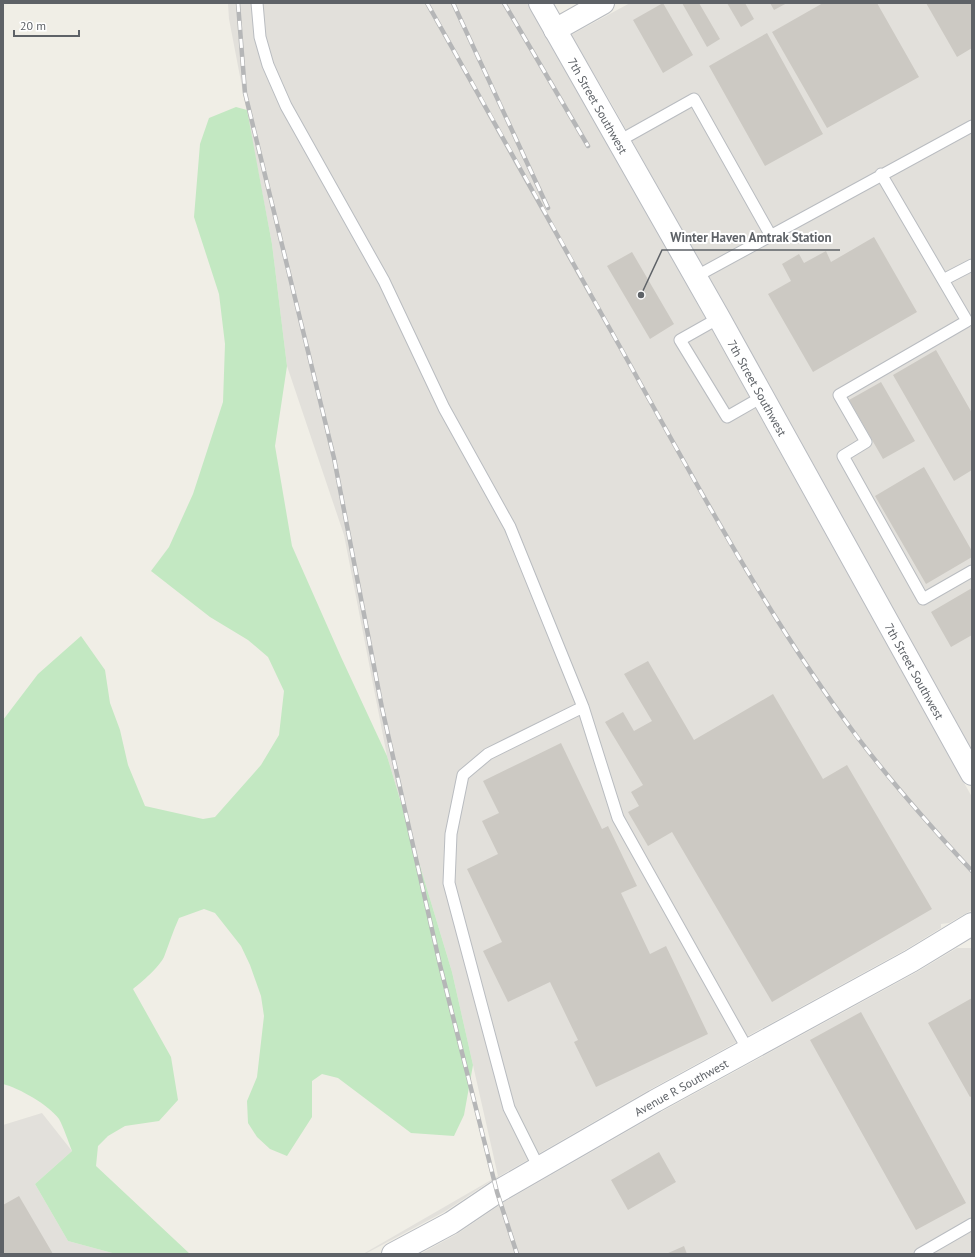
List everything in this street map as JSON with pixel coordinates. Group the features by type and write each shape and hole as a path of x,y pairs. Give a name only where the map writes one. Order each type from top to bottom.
{"street":[{"name":"7th Street Southwest","path":"540,3 719,318 972,774"},
{"path":"555,30 603,3"},
{"name":"Avenue R Southwest","path":"393,1254 451,1223 497,1192 748,1050 911,961 963,936 972,924"}],"lane":[{"path":"257,3 260,37 268,65 286,106 384,281 444,408 510,527 583,707 618,818 748,1050"},
{"path":"619,141 694,99 771,236"},
{"path":"695,277 881,174 972,126"},
{"path":"881,174 967,321 839,395 866,442 844,456 924,599 972,572"},
{"path":"943,280 972,265"},
{"path":"719,318 680,340 726,417 762,397"},
{"path":"539,1168 508,1108 449,883 451,834 463,775 488,754 583,707"},
{"path":"920,1254 972,1224"}],"shaded area":[{"path":"228,3 527,3 590,111 972,797 972,910 949,923 941,924 941,928 905,950 649,1090 491,1181 444,1212 365,1254 363,1254 498,1176 452,972 387,756 344,535 287,366 272,244 229,19"},
{"path":"630,3 972,3 972,751 610,101 571,35"},
{"path":"957,948 972,948 972,1254 420,1254 457,1234 504,1202 661,1112 917,972"},
{"path":"42,1113 72,1151 35,1184 68,1241 116,1254 3,1254 3,1125"}],"green space":[{"path":"236,107 247,110 272,244 287,366 275,446 292,546 387,756 452,972 473,1065 464,1115 454,1136 411,1133 338,1078 322,1074 312,1081 312,1117 287,1156 270,1149 257,1137 248,1123 247,1101 257,1077 264,1016 261,996 250,965 241,946 215,913 204,909 179,918 162,961 133,989 171,1057 178,1100 159,1121 125,1126 108,1136 98,1146 96,1166 190,1254 116,1254 68,1241 35,1184 72,1151 63,1126 59,1119 41,1103 25,1093 3,1084 3,720 38,674 81,636 105,670 110,703 120,730 128,765 145,806 203,819 215,817 261,765 279,735 284,691 268,657 248,640 210,617 151,571 169,547 193,494 223,402 225,344 219,294 194,217 200,144 209,118"}],"building":[{"path":"663,3 693,55 663,73 633,20"},
{"path":"682,3 699,3 720,39 707,47"},
{"path":"727,3 745,3 754,19 741,27"},
{"path":"770,3 787,3 774,10"},
{"path":"823,3 877,3 919,77 827,128 772,32"},
{"path":"926,3 972,3 972,48 957,57"},
{"path":"767,33 823,134 765,166 709,66"},
{"path":"874,237 917,312 813,372 768,294 791,281 782,264 799,254 804,263 826,251 831,262"},
{"path":"632,252 674,324 650,339 607,266"},
{"path":"936,350 972,413 972,470 954,481 893,375"},
{"path":"881,382 915,441 883,459 849,400"},
{"path":"924,467 972,551 972,557 926,584 875,496"},
{"path":"972,588 972,635 951,647 931,612"},
{"path":"648,661 694,740 773,694 823,779 847,765 932,909 772,1002 672,832 648,846 628,812 639,806 631,792 643,785 605,722 623,712 634,731 652,721 624,674"},
{"path":"561,743 602,829 608,826 637,886 621,893 650,954 666,946 708,1034 596,1087 574,1042 578,1040 550,982 508,1002 483,951 502,942 467,869 498,854 482,821 499,813 483,781"},
{"path":"972,998 972,1096 970,1097 928,1023"},
{"path":"861,1012 966,1203 916,1230 810,1040"},
{"path":"659,1152 676,1182 628,1210 611,1180"},
{"path":"19,1196 53,1254 3,1254 3,1205"},
{"path":"684,1246 687,1254 666,1254"}],"railway":[{"path":"238,3 245,93 334,458 382,708 440,965 497,1192 517,1254"},
{"path":"427,3 706,501 794,646 858,738 913,806 972,871"},
{"path":"453,3 548,208"},
{"path":"504,3 588,146"}],"place":[{"name":"Winter Haven Amtrak Station","path":"641,295"}]}
